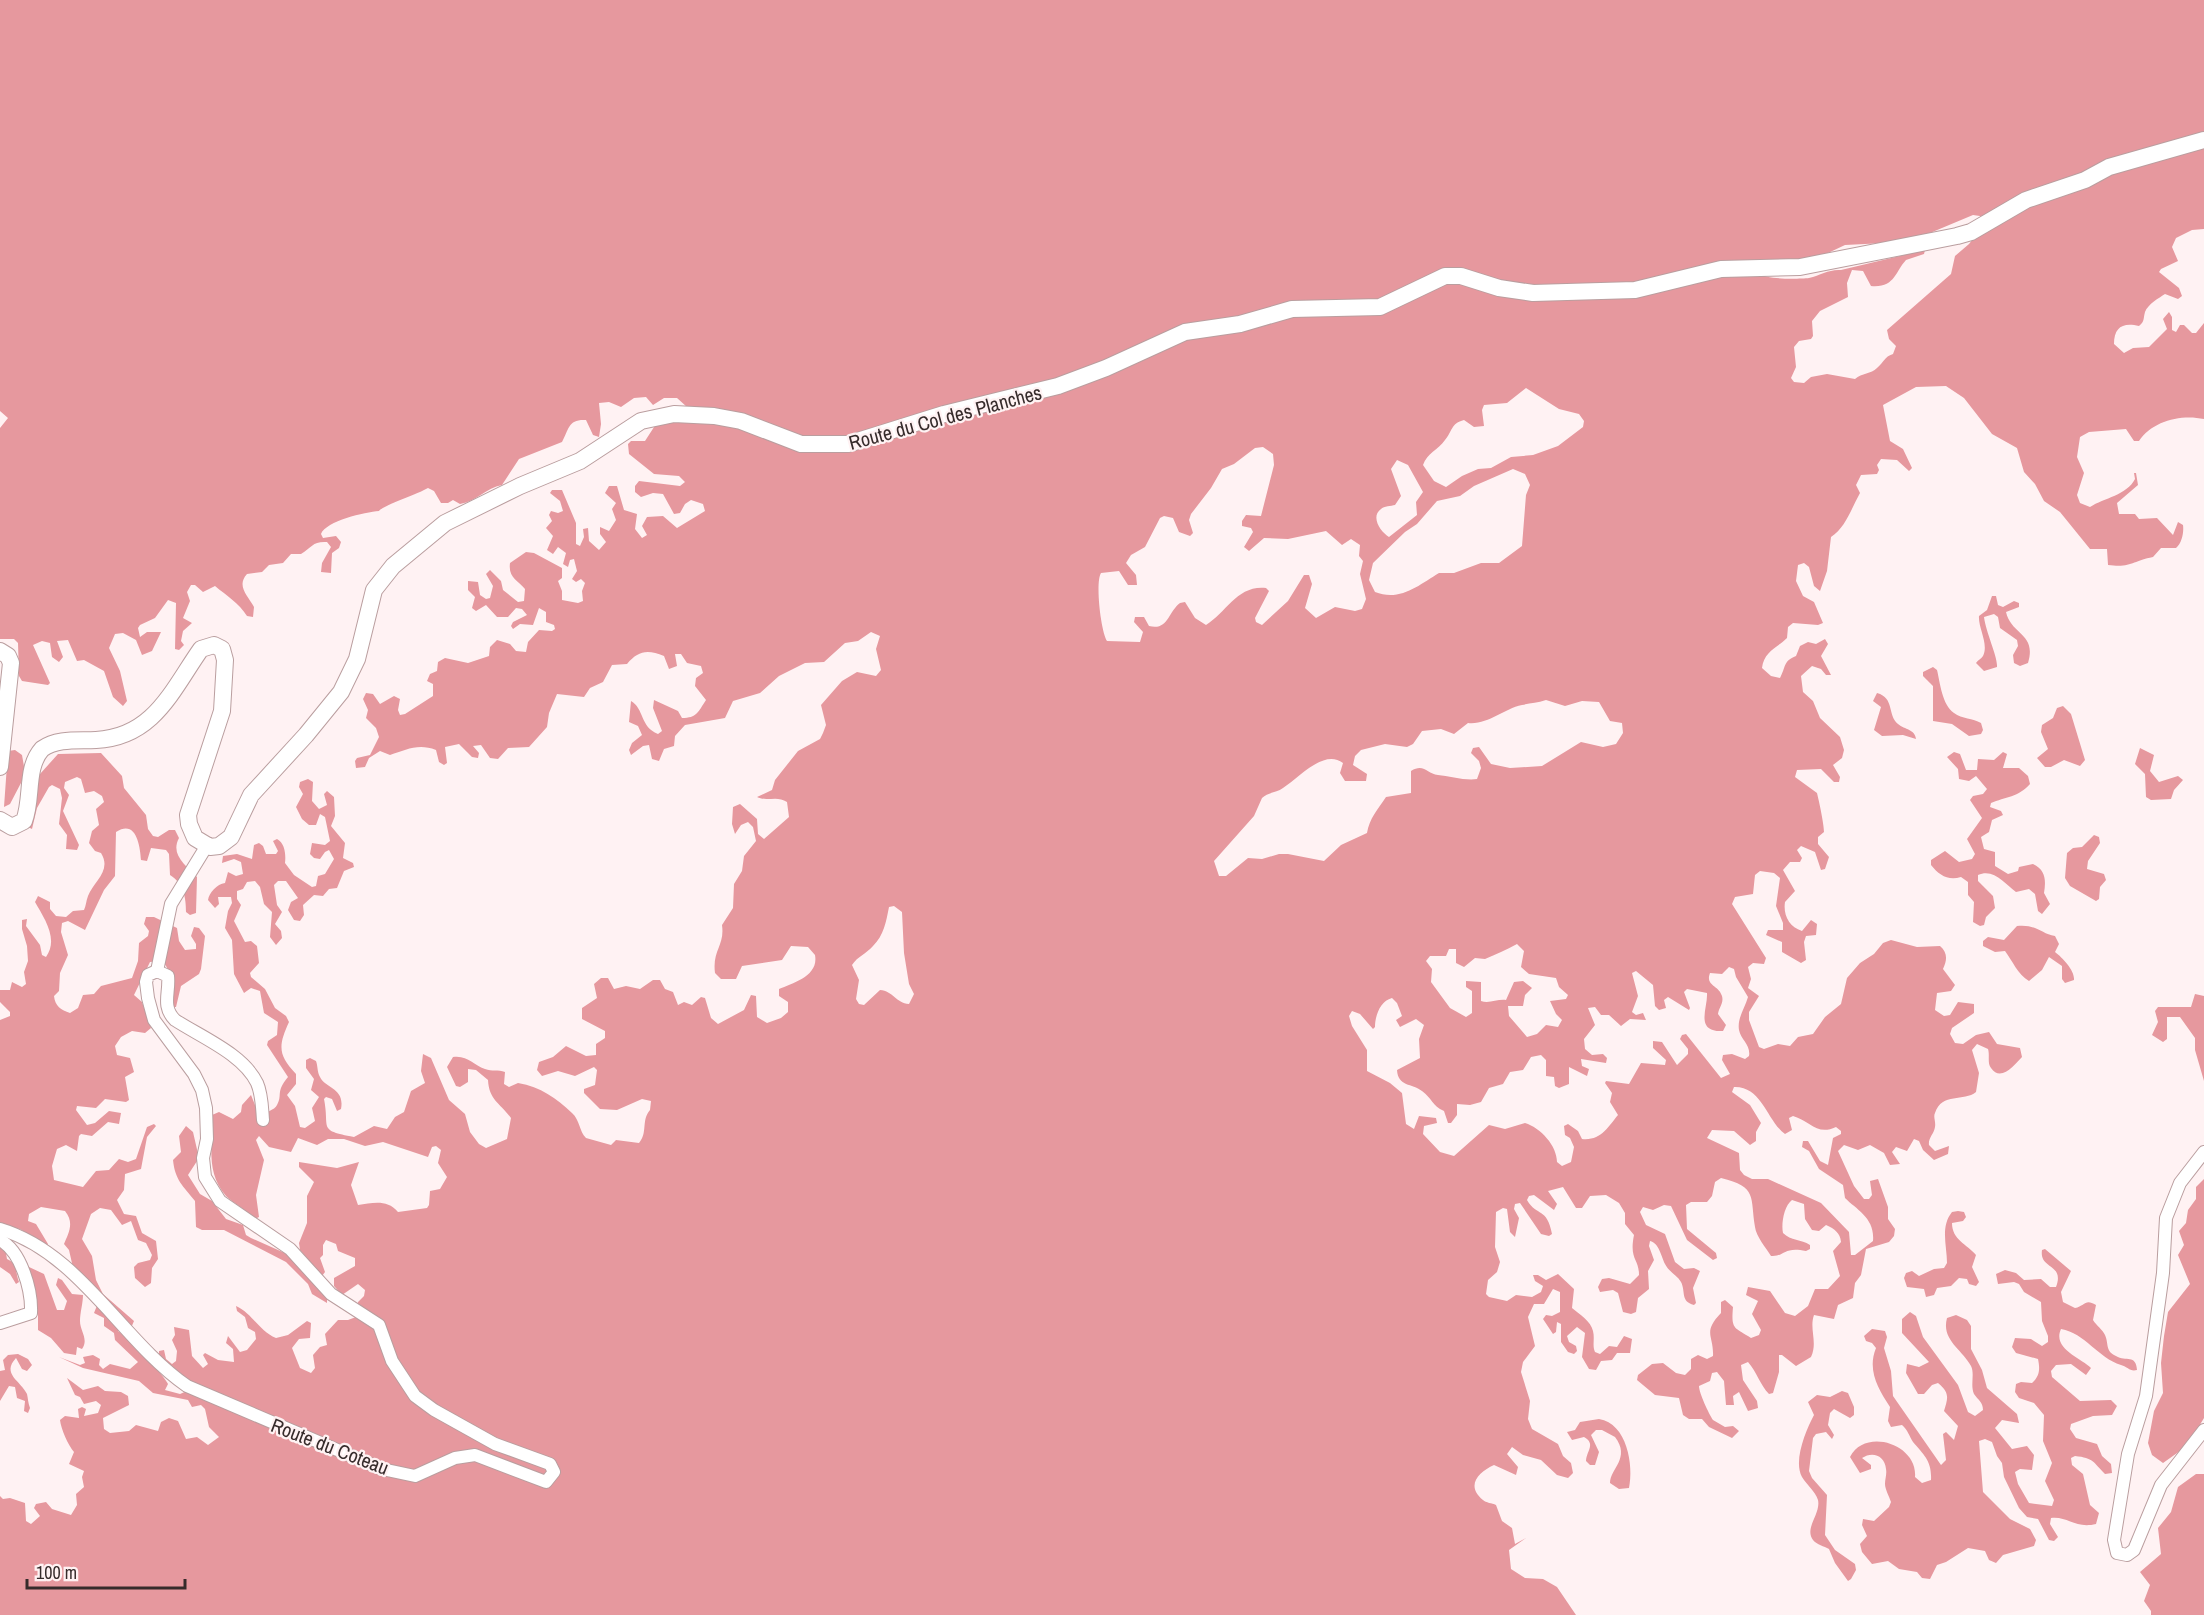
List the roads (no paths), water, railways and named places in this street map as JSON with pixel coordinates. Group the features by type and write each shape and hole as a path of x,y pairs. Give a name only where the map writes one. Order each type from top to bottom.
{"street":[{"name":"Route du Col des Planches","path":"206,847 219,846 231,837 251,795 338,697 357,659 374,590 393,566 445,523 520,486 576,464 641,421 674,414 714,416 741,421 801,444 848,444 944,414 1058,386 1106,368 1185,332 1240,324 1292,309 1380,307 1445,276 1461,276 1499,288 1533,294 1635,290 1721,268 1800,267 1957,236 1971,232 2026,201 2085,180 2109,167 2204,140"},
{"path":"0,820 12,826 24,820 33,767 42,749 63,741 113,738 139,727 171,697 201,649 214,645 222,649 225,657 223,703 188,815 191,832 197,841 206,847"},
{"path":"0,651 8,656 11,663 0,767"},
{"name":"Route du Coteau","path":"0,1229 28,1239 67,1267 165,1371 186,1386 254,1417 382,1469 415,1476 455,1458 475,1455 546,1482 554,1472 550,1464 495,1444 434,1410 415,1396 392,1361 379,1325 331,1294 290,1249 220,1201 205,1177 203,1158 207,1138 206,1108 202,1090 194,1074 154,1020 146,982 148,975 157,971 171,904 206,847"},
{"path":"157,971 168,976 166,1003 169,1014 238,1060 253,1076 258,1085 263,1120"},
{"path":"2204,1152 2182,1180 2166,1218 2163,1273 2148,1382 2128,1454 2114,1540 2117,1553 2127,1555 2134,1550 2161,1485 2204,1430"},
{"path":"0,1240 15,1256 31,1300 30,1313 0,1323"}]}
